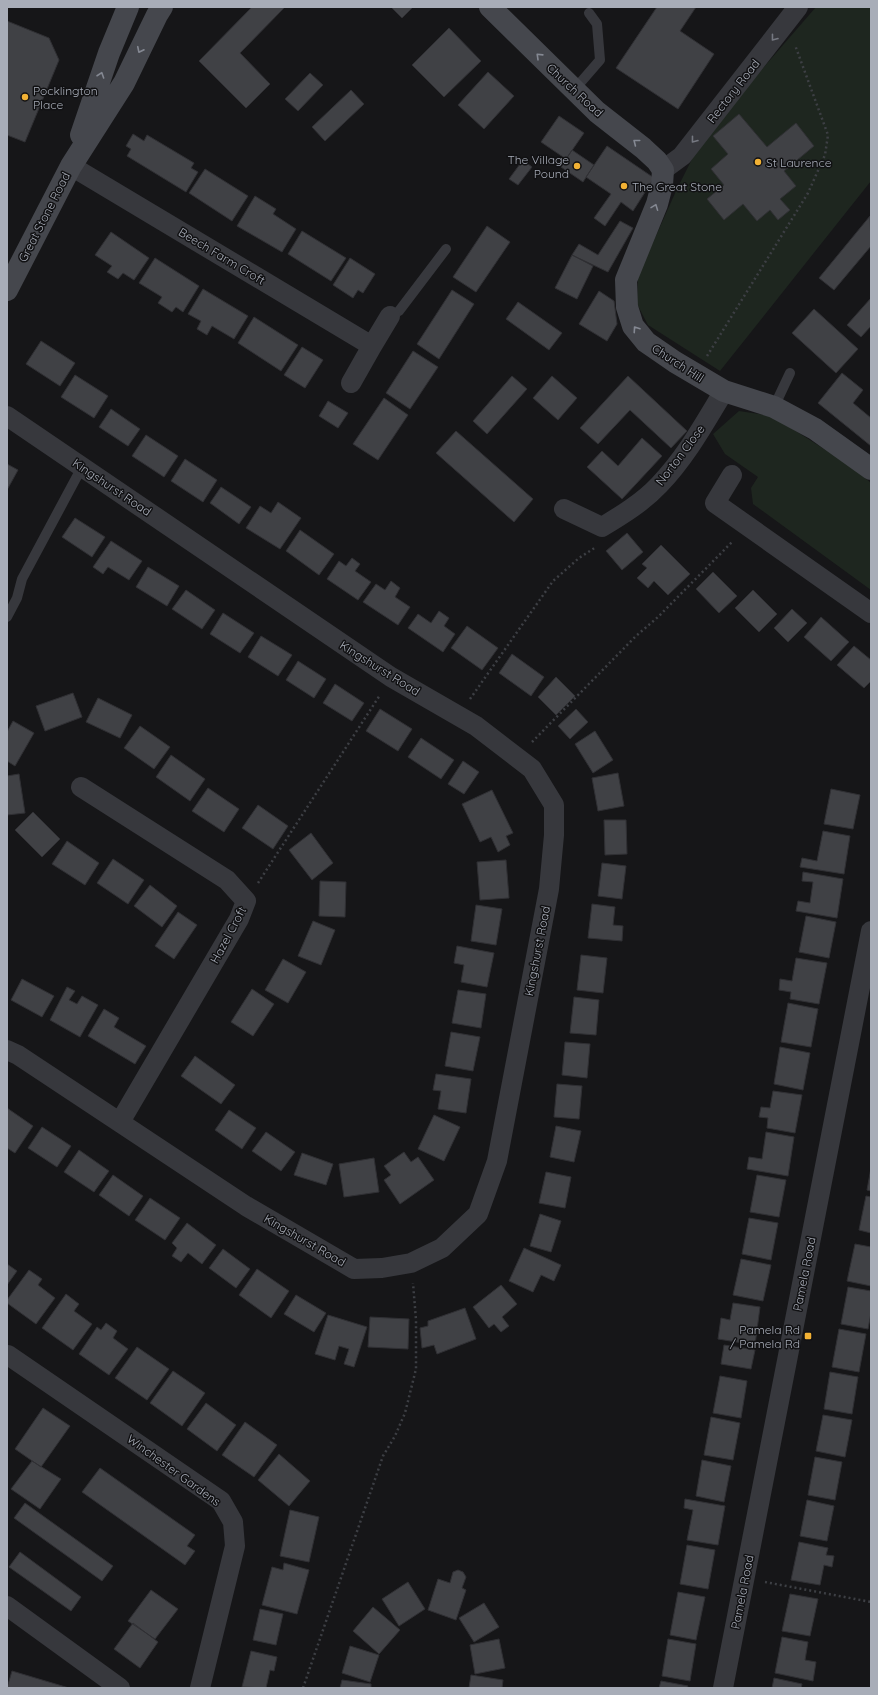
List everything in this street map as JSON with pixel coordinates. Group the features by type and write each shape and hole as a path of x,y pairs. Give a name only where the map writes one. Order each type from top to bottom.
{"street":[{"name":"Church Road","path":"490,7 597,112 643,148 657,161 663,170"},
{"path":"120,10 157,10"},
{"name":"Great Stone Road","path":"71,166 109,53 120,10"},
{"name":"Great Stone Road","path":"7,290 71,166 124,83 157,10"},
{"name":"Rectory Road","path":"663,170 682,156 792,14"},
{"name":"Beech Farm Croft","path":"71,166 372,346"},
{"name":"Church Hill","path":"663,170 662,185 657,204 626,280 627,307 633,326 646,342 675,362 724,391 774,407 815,429 871,469"},
{"path":"351,383 390,316"},
{"name":"Norton Close","path":"602,527 630,510 659,485 694,442 724,391"},
{"name":"Kingshurst Road","path":"7,416 391,677 476,726 532,769 554,805 554,835 549,889 497,1161 478,1214 442,1248 411,1263 382,1268 354,1269 246,1206 18,1055 7,1050"},
{"path":"732,475 715,503 871,613"},
{"path":"564,509 602,527"},
{"name":"Hazel Croft","path":"82,787 227,880 246,902 240,919 120,1122"},
{"name":"Pamela Road","path":"723,1688 871,931"},
{"name":"Winchester Gardens","path":"7,1355 221,1501 233,1522 235,1546 200,1688"},
{"path":"7,1606 120,1688"}],"lane":[{"path":"574,90 600,60 597,24 589,13"},
{"path":"390,316 399,311 446,249"},
{"path":"774,407 790,373"},
{"path":"7,616 17,598 22,579 82,467"}],"path":[{"path":"704,361 808,193 826,154 828,135 792,14"},
{"path":"517,758 636,636 658,617 748,526"},
{"path":"458,716 553,581 578,558 612,537 602,527"},
{"path":"246,902 391,677"},
{"path":"303,1688 383,1456 395,1436 407,1406 416,1369 416,1320 411,1263"},
{"path":"745,1578 871,1602"}],"shaded area":[{"path":"816,7 871,7 871,181 720,371 648,325 637,304 638,276 676,191 695,153 717,121"},
{"path":"739,411 772,416 851,466 871,483 871,590 753,504 751,488 758,477 725,454 713,434"}],"building":[{"path":"252,7 285,7 240,53 270,84 246,108 199,61"},
{"path":"391,7 413,7 402,18"},
{"path":"657,7 696,7 680,31 714,54 678,109 616,68"},
{"name":"Pocklington Place","path":"7,21 49,38 59,60 25,142 7,135"},
{"path":"449,28 481,61 444,97 412,65"},
{"path":"488,72 514,96 484,129 458,105"},
{"path":"310,73 323,85 298,111 285,99"},
{"path":"351,90 364,104 325,141 312,127"},
{"name":"St Laurence","path":"739,114 767,147 796,123 814,146 784,171 796,186 780,199 790,210 778,220 770,210 757,221 743,204 724,220 707,199 724,185 711,169 728,154 713,136"},
{"path":"559,116 584,133 566,159 541,142"},
{"path":"133,134 144,141 147,135 194,163 191,168 198,172 186,192 127,156 131,149 126,146"},
{"name":"The Great Stone","path":"607,146 654,178 633,211 621,202 605,226 594,218 611,194 586,177"},
{"name":"The Village Pound","path":"572,150 594,165 583,182 561,167"},
{"path":"523,160 532,167 518,185 509,179"},
{"path":"205,169 248,196 232,221 189,193"},
{"path":"255,196 276,209 273,214 296,229 282,252 237,226"},
{"path":"870,216 871,246 834,290 819,278"},
{"path":"620,221 633,228 608,272 572,255 579,244 598,255"},
{"path":"487,226 510,242 476,292 453,277"},
{"path":"302,231 346,258 331,281 288,254"},
{"path":"111,232 149,258 134,280 123,273 118,279 107,272 112,266 95,255"},
{"path":"572,255 593,266 577,299 555,288"},
{"path":"155,258 199,286 183,312 176,307 172,312 158,303 162,297 139,283"},
{"path":"350,258 375,274 363,293 358,290 353,298 333,285"},
{"path":"203,289 248,316 234,339 212,326 207,335 197,329 201,321 188,314"},
{"path":"452,290 474,304 439,359 417,344"},
{"path":"599,291 614,301 617,324 607,341 579,324"},
{"path":"871,298 871,326 861,337 847,325"},
{"path":"518,302 562,333 549,350 506,319"},
{"path":"814,309 858,349 836,373 792,333"},
{"path":"254,317 298,345 281,371 238,343"},
{"path":"41,341 75,363 60,386 26,364"},
{"path":"302,347 323,360 305,388 284,375"},
{"path":"413,351 438,367 410,409 386,393"},
{"path":"842,373 863,390 853,403 871,418 871,446 818,403"},
{"path":"75,375 108,396 94,418 61,397"},
{"path":"512,376 527,389 487,434 473,421"},
{"path":"552,376 577,398 558,420 533,398"},
{"path":"628,376 687,431 671,448 630,410 598,444 580,428"},
{"path":"384,398 408,415 378,460 353,444"},
{"path":"328,401 348,413 338,428 319,416"},
{"path":"111,409 140,429 128,446 99,427"},
{"path":"456,431 533,499 514,522 436,453"},
{"path":"146,435 178,456 164,477 132,456"},
{"path":"642,438 662,456 622,499 587,467 602,451 618,466"},
{"path":"185,459 217,480 203,502 171,481"},
{"path":"7,464 18,470 7,490"},
{"path":"221,487 251,507 239,524 210,503"},
{"path":"278,502 301,518 280,549 246,528 260,506 271,513"},
{"path":"75,518 105,537 92,557 62,537"},
{"path":"300,530 334,554 319,575 286,551"},
{"path":"627,533 643,552 622,570 606,551"},
{"path":"111,541 142,561 129,580 108,567 103,574 93,567"},
{"path":"661,545 690,574 668,595 654,581 648,588 637,578 647,568 642,564"},
{"path":"352,558 360,564 355,571 371,582 358,600 327,579 339,561 346,566"},
{"path":"148,567 179,586 167,606 136,587"},
{"path":"713,572 737,596 719,613 696,589"},
{"path":"391,581 400,588 395,597 410,607 398,625 363,602 376,584 385,590"},
{"path":"186,590 215,610 202,629 172,609"},
{"path":"753,590 777,614 759,632 735,608"},
{"path":"792,609 807,623 788,642 774,628"},
{"path":"439,611 449,618 444,626 455,634 443,652 408,628 418,614 431,623"},
{"path":"223,613 254,633 240,653 210,634"},
{"path":"821,617 849,642 831,661 804,637"},
{"path":"467,626 498,648 482,670 451,648"},
{"path":"261,636 292,655 278,676 248,657"},
{"path":"854,646 871,660 871,681 864,688 837,665"},
{"path":"512,654 544,677 531,696 499,673"},
{"path":"298,661 326,679 314,698 286,680"},
{"path":"556,677 575,696 556,715 538,697"},
{"path":"335,684 364,703 352,721 323,703"},
{"path":"73,693 82,717 45,731 36,706"},
{"path":"98,698 132,715 120,738 86,722"},
{"path":"380,709 412,729 398,751 366,731"},
{"path":"576,709 588,722 570,739 558,726"},
{"path":"13,721 34,733 15,766 7,761 7,732"},
{"path":"140,726 170,747 154,769 124,748"},
{"path":"595,731 613,760 593,773 575,744"},
{"path":"421,738 454,760 441,779 408,757"},
{"path":"171,755 205,779 190,801 156,777"},
{"path":"463,761 479,772 464,794 448,784"},
{"path":"618,773 624,806 598,811 592,778"},
{"path":"19,774 25,813 7,815 7,776"},
{"path":"208,788 239,809 224,832 192,811"},
{"path":"831,789 860,795 853,829 824,824"},
{"path":"492,790 513,833 506,836 510,845 498,852 491,837 480,842 462,804"},
{"path":"258,805 288,826 273,849 242,828"},
{"path":"33,812 60,839 42,857 15,830"},
{"path":"604,820 626,820 627,854 605,855"},
{"path":"823,831 850,836 844,874 800,867 802,858 817,861"},
{"path":"311,833 333,863 312,880 289,850"},
{"path":"67,841 99,863 85,885 52,864"},
{"path":"113,859 144,880 128,904 97,883"},
{"path":"506,860 509,898 480,900 477,862"},
{"path":"602,863 626,866 622,899 598,896"},
{"path":"803,872 843,879 837,918 796,911 798,901 810,903 813,882 802,881"},
{"path":"320,881 346,882 345,917 319,916"},
{"path":"150,885 177,906 162,927 134,906"},
{"path":"592,904 615,907 613,925 623,926 622,941 588,938"},
{"path":"476,905 502,909 496,945 471,941"},
{"path":"178,912 197,925 174,959 155,946"},
{"path":"806,916 836,922 829,958 799,952"},
{"path":"313,921 335,930 321,965 298,956"},
{"path":"457,946 494,953 487,987 461,982 464,965 454,963"},
{"path":"581,955 607,958 603,993 577,990"},
{"path":"796,958 827,963 819,1004 790,999 791,992 779,990 780,979 792,981"},
{"path":"283,959 306,972 288,1003 265,990"},
{"path":"22,979 54,996 42,1017 11,1000"},
{"path":"67,987 75,991 69,1000 77,1004 82,996 98,1005 80,1037 50,1020"},
{"path":"252,989 274,1004 253,1036 231,1022"},
{"path":"458,990 486,994 481,1028 452,1023"},
{"path":"574,997 599,1000 596,1035 570,1033"},
{"path":"788,1003 818,1009 811,1047 781,1042"},
{"path":"104,1009 119,1018 114,1027 146,1046 135,1064 88,1036"},
{"path":"451,1032 480,1037 473,1071 445,1066"},
{"path":"565,1042 590,1044 587,1078 562,1075"},
{"path":"780,1047 810,1053 803,1090 774,1084"},
{"path":"195,1056 235,1085 221,1104 181,1076"},
{"path":"436,1074 471,1079 466,1113 438,1109 441,1091 433,1090"},
{"path":"557,1084 582,1086 579,1119 554,1117"},
{"path":"773,1091 802,1095 795,1133 767,1128 768,1118 759,1117 761,1107 770,1108"},
{"path":"7,1108 33,1126 15,1153 7,1148"},
{"path":"229,1110 256,1128 242,1149 215,1130"},
{"path":"434,1115 460,1127 444,1161 418,1149"},
{"path":"556,1126 581,1131 574,1162 550,1157"},
{"path":"42,1127 71,1146 57,1167 28,1148"},
{"path":"266,1132 295,1152 281,1171 252,1151"},
{"path":"766,1132 794,1137 788,1176 747,1169 749,1157 762,1159"},
{"path":"79,1150 109,1171 94,1192 64,1172"},
{"path":"404,1152 411,1162 418,1157 434,1180 400,1204 384,1180 391,1175 384,1166"},
{"path":"302,1153 333,1164 326,1185 294,1175"},
{"path":"374,1158 379,1192 344,1197 339,1164"},
{"path":"871,1168 871,1191 867,1190"},
{"path":"546,1172 571,1177 565,1208 539,1203"},
{"path":"113,1175 143,1196 129,1216 99,1195"},
{"path":"757,1175 786,1180 779,1217 750,1212"},
{"path":"866,1196 871,1197 871,1233 859,1230"},
{"path":"150,1198 180,1218 165,1240 135,1220"},
{"path":"540,1214 561,1221 551,1252 530,1246"},
{"path":"749,1218 778,1223 771,1260 742,1254"},
{"path":"187,1223 216,1245 202,1264 188,1253 181,1262 172,1256 177,1248 172,1243"},
{"path":"855,1244 871,1247 871,1286 847,1281"},
{"path":"524,1248 561,1265 554,1281 541,1275 533,1292 509,1281"},
{"path":"223,1249 250,1269 236,1288 209,1268"},
{"path":"741,1259 771,1265 763,1301 733,1295"},
{"path":"7,1264 17,1271 7,1285"},
{"path":"257,1269 289,1291 271,1318 239,1295"},
{"path":"29,1270 42,1279 38,1285 55,1298 36,1324 7,1303 7,1300"},
{"path":"501,1285 517,1304 502,1317 509,1326 501,1332 494,1324 489,1328 473,1307"},
{"path":"848,1287 871,1291 871,1313 868,1329 841,1324"},
{"path":"66,1294 79,1304 74,1311 92,1324 73,1350 42,1328"},
{"path":"296,1295 326,1313 314,1332 284,1314"},
{"path":"733,1303 760,1307 755,1345 718,1339 721,1318 730,1320"},
{"path":"465,1308 476,1339 437,1354 434,1345 422,1348 420,1328 428,1326 428,1321"},
{"path":"328,1315 367,1327 354,1367 344,1364 349,1349 339,1346 335,1360 315,1354"},
{"path":"370,1317 409,1319 408,1349 368,1347"},
{"path":"106,1323 117,1331 113,1338 128,1349 109,1375 79,1354 97,1327 101,1330"},
{"path":"839,1329 866,1334 859,1372 832,1367"},
{"path":"724,1345 755,1350 751,1369 721,1364"},
{"path":"137,1347 169,1369 147,1400 115,1378"},
{"path":"173,1371 205,1393 182,1426 150,1403"},
{"path":"830,1372 858,1377 852,1414 824,1409"},
{"path":"720,1376 747,1381 741,1418 713,1413"},
{"path":"206,1403 236,1425 217,1451 187,1429"},
{"path":"43,1408 70,1426 41,1467 15,1449"},
{"path":"823,1415 852,1420 845,1457 816,1451"},
{"path":"711,1417 740,1423 733,1460 704,1455"},
{"path":"245,1422 277,1445 254,1477 222,1455"},
{"path":"279,1454 310,1481 289,1506 258,1480"},
{"path":"815,1457 842,1462 835,1500 808,1495"},
{"path":"702,1460 731,1466 724,1502 696,1496"},
{"path":"32,1461 61,1479 40,1509 11,1489"},
{"path":"100,1468 195,1535 187,1546 195,1551 185,1565 82,1492"},
{"path":"685,1499 725,1506 718,1545 687,1540 693,1510 684,1508"},
{"path":"807,1500 834,1506 827,1541 800,1536"},
{"path":"25,1503 113,1566 102,1581 14,1518"},
{"path":"290,1510 319,1517 309,1562 280,1556"},
{"path":"799,1542 828,1548 826,1555 834,1556 832,1567 824,1565 820,1585 791,1580"},
{"path":"687,1545 715,1550 708,1589 680,1584"},
{"path":"20,1552 81,1597 71,1611 9,1567"},
{"path":"284,1563 309,1570 297,1614 262,1605 272,1567 283,1570"},
{"path":"458,1570 463,1572 466,1577 462,1588 466,1590 456,1620 428,1610 438,1579 450,1583 453,1572"},
{"path":"408,1582 425,1609 399,1626 382,1599"},
{"path":"151,1590 178,1609 155,1639 128,1621"},
{"path":"678,1592 705,1597 696,1640 670,1635"},
{"path":"790,1594 818,1599 810,1636 782,1631"},
{"path":"484,1603 499,1627 474,1642 459,1618"},
{"path":"373,1607 400,1630 379,1654 353,1631"},
{"path":"260,1609 283,1614 276,1645 253,1640"},
{"path":"133,1623 158,1642 140,1668 114,1649"},
{"path":"782,1637 808,1642 805,1660 816,1662 813,1681 775,1673"},
{"path":"499,1639 505,1668 475,1674 470,1645"},
{"path":"668,1639 696,1644 690,1681 662,1676"},
{"path":"350,1646 379,1655 370,1682 342,1673"},
{"path":"251,1651 277,1657 274,1671 270,1670 266,1688 242,1687"},
{"path":"12,1671 69,1688 7,1688"},
{"path":"471,1675 503,1680 502,1688 469,1688"},
{"path":"774,1678 802,1684 801,1688 772,1688"},
{"path":"342,1680 371,1684 371,1688 340,1688"},
{"path":"661,1681 688,1686 687,1688 659,1688"}],"place":[{"name":"Pocklington Place","path":"25,97"},
{"name":"St Laurence","path":"758,162"},
{"name":"The Village Pound","path":"577,166"},
{"name":"The Great Stone","path":"624,186"},
{"name":"Pamela Rd / Pamela Rd","path":"808,1336"}]}
